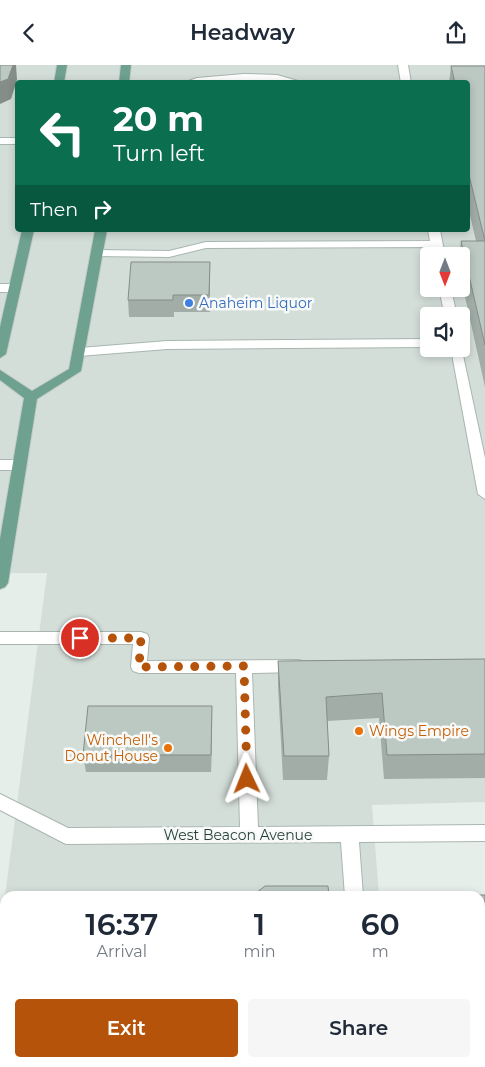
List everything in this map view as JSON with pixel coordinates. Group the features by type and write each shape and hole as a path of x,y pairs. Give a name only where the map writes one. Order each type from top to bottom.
{"main road":[{"path":"60,80 62,65"},
{"path":"124,80 126,65"},
{"path":"0,354 28,232"},
{"path":"31,397 75,371 101,232"},
{"path":"0,374 31,397"},
{"path":"0,583 4,541 20,465 31,397"}],"street":[{"path":"403,65 406,80"},
{"path":"204,80 276,78 286,80"},
{"path":"0,141 15,141"},
{"path":"434,232 438,247"},
{"path":"97,253 169,254 206,245 437,244"},
{"path":"0,288 14,288"},
{"path":"79,352 167,345 420,343"},
{"path":"459,357 485,495"},
{"path":"0,465 20,465"},
{"path":"0,638 141,638 139,667 312,666"},
{"path":"244,666 249,835"},
{"name":"West Beacon Avenue","path":"0,801 66,836 485,833"},
{"path":"349,835 354,891"}],"shaded area":[{"path":"0,65 485,65 485,802 372,805 379,891 6,891 47,573 0,573"}],"building":[{"path":"0,65 13,65 8,79 0,82"},
{"path":"451,66 485,66 485,241 470,179 470,80 454,80"},
{"path":"461,241 485,241 485,345 470,280 470,247 462,247"},
{"path":"131,262 210,262 209,295 173,295 173,300 128,300"},
{"path":"485,659 485,754 387,755 382,693 326,697 329,756 284,756 278,661"},
{"path":"88,706 212,706 211,755 83,755"},
{"path":"265,886 328,886 328,891 258,891"}],"place":[{"name":"Anaheim Liquor","path":"189,303"},
{"name":"Wings Empire","path":"359,731"},
{"name":"Winchell's Donut House","path":"168,748"}],"route":[{"path":"80,638 141,638 139,667 244,666 247,779"}]}
